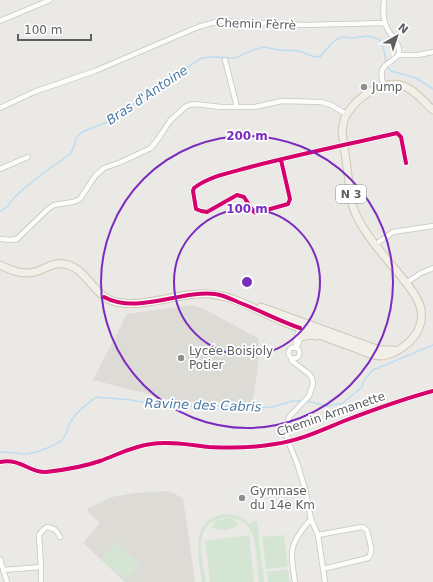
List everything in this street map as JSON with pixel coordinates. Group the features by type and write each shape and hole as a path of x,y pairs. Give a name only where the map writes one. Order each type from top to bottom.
{"main road":[{"path":"346,114 365,95 374,89 384,85 395,84 406,86 433,110"},
{"name":"N 3","path":"119,303 199,290 219,291 302,326 381,356 391,354 413,340 421,321 418,300 362,226 354,213 342,132 346,114"},
{"name":"N 3","path":"0,265 14,272 22,273 36,272 52,264 62,263 73,266 84,273 99,293 110,300 119,303 135,303 201,294 215,294 264,312 286,323 302,326"},
{"path":"286,323 299,337 325,334"}],"street":[{"path":"0,21 50,0"},
{"path":"384,0 385,23 398,46 398,55"},
{"name":"Chemin Fèrrè","path":"0,108 34,92 95,71 198,26 212,22 226,21 303,25 385,23"},
{"path":"384,85 381,74 383,69 388,62 398,55 418,56 433,52"},
{"path":"225,60 237,107"},
{"path":"0,239 17,239 54,205 73,202 80,199 96,176 104,168 151,148 170,121 185,107 194,104 221,107 255,107 282,102 321,102 331,105 346,114"},
{"path":"281,160 290,199 288,204 256,213 253,211 244,196 237,195 207,212 201,212 196,209 193,191 194,188 201,182 281,160 397,133 402,136 406,163"},
{"path":"0,169 28,157"},
{"path":"376,244 393,232 433,226"},
{"path":"406,283 421,273 433,268"},
{"path":"296,347 302,326"},
{"path":"296,347 300,352 298,357 302,368"},
{"path":"296,347 290,349 288,352 289,356 292,361 312,378 312,388 309,396 292,412 286,426 288,441 301,475 311,519 318,535 325,582"},
{"path":"291,358 296,359 298,357"},
{"name":"Chemin Armanette","path":"0,462 15,462 37,471 47,472 76,468 99,462 136,447 151,444 164,443 210,447 240,447 276,444 309,435 376,409 433,391"},
{"path":"295,582 292,561 294,540 311,519"},
{"path":"41,582 39,535 47,527 57,531 60,536"},
{"path":"318,535 362,527 367,530 372,552 368,558 323,569"},
{"path":"0,559 7,582"},
{"path":"3,570 41,567"}],"shaded area":[{"name":"Lycée Boisjoly Potier","path":"192,305 204,309 258,338 260,350 253,402 179,402 93,380 127,314"},
{"path":"169,491 183,498 195,582 125,582 83,543 100,523 87,511 88,508 112,497 134,493"}],"green space":[{"path":"226,514 242,517 252,526 251,521 257,521 264,582 259,582 256,550 252,533 241,521 234,518 226,518 218,519 211,523 206,528 202,536 201,552 206,582 202,582 198,550 201,530 206,523 214,517"},
{"path":"227,518 234,519 239,525 226,530 211,528 216,521"},
{"path":"249,535 254,582 210,582 205,541"},
{"path":"284,535 288,567 266,569 262,537"},
{"path":"115,543 140,564 126,580 101,559"},
{"path":"288,569 290,582 268,582 267,572"}],"waterway":[{"name":"Bras d'Antoine","path":"0,211 7,207 15,197 41,174 69,155 73,149 76,138 81,133 113,120 160,84 202,58 235,58 264,47 279,50 299,51 312,56 320,57 331,44 342,37 352,38 367,36 379,39 384,50 386,63"},
{"name":"Bras d'Antoine","path":"387,66 391,71 416,78 433,89"},
{"name":"Ravine des Cabris","path":"306,401 328,406 343,403 362,387 364,380 373,370 433,345"},
{"name":"Ravine des Cabris","path":"0,452 29,454 55,445 65,436 71,421 76,414 96,397 131,400 163,406 227,406 255,408 272,407 293,401 303,401"}],"cycle path":[{"path":"281,160 290,199 288,204 256,213 244,197 237,195 207,212 196,209 193,191 194,188 215,177 272,162 397,133 401,137 406,163"},
{"path":"104,297 117,302 130,304 159,301 188,295 215,294 227,297 300,328"},
{"path":"0,462 14,462 40,472 46,472 87,465 131,449 158,443 226,448 284,443 302,438 377,409 433,391"}],"place":[{"name":"Jump","path":"364,87"},
{"name":"Lycée Boisjoly Potier","path":"181,358"},
{"name":"Gymnase du 14e Km","path":"242,498"}]}
